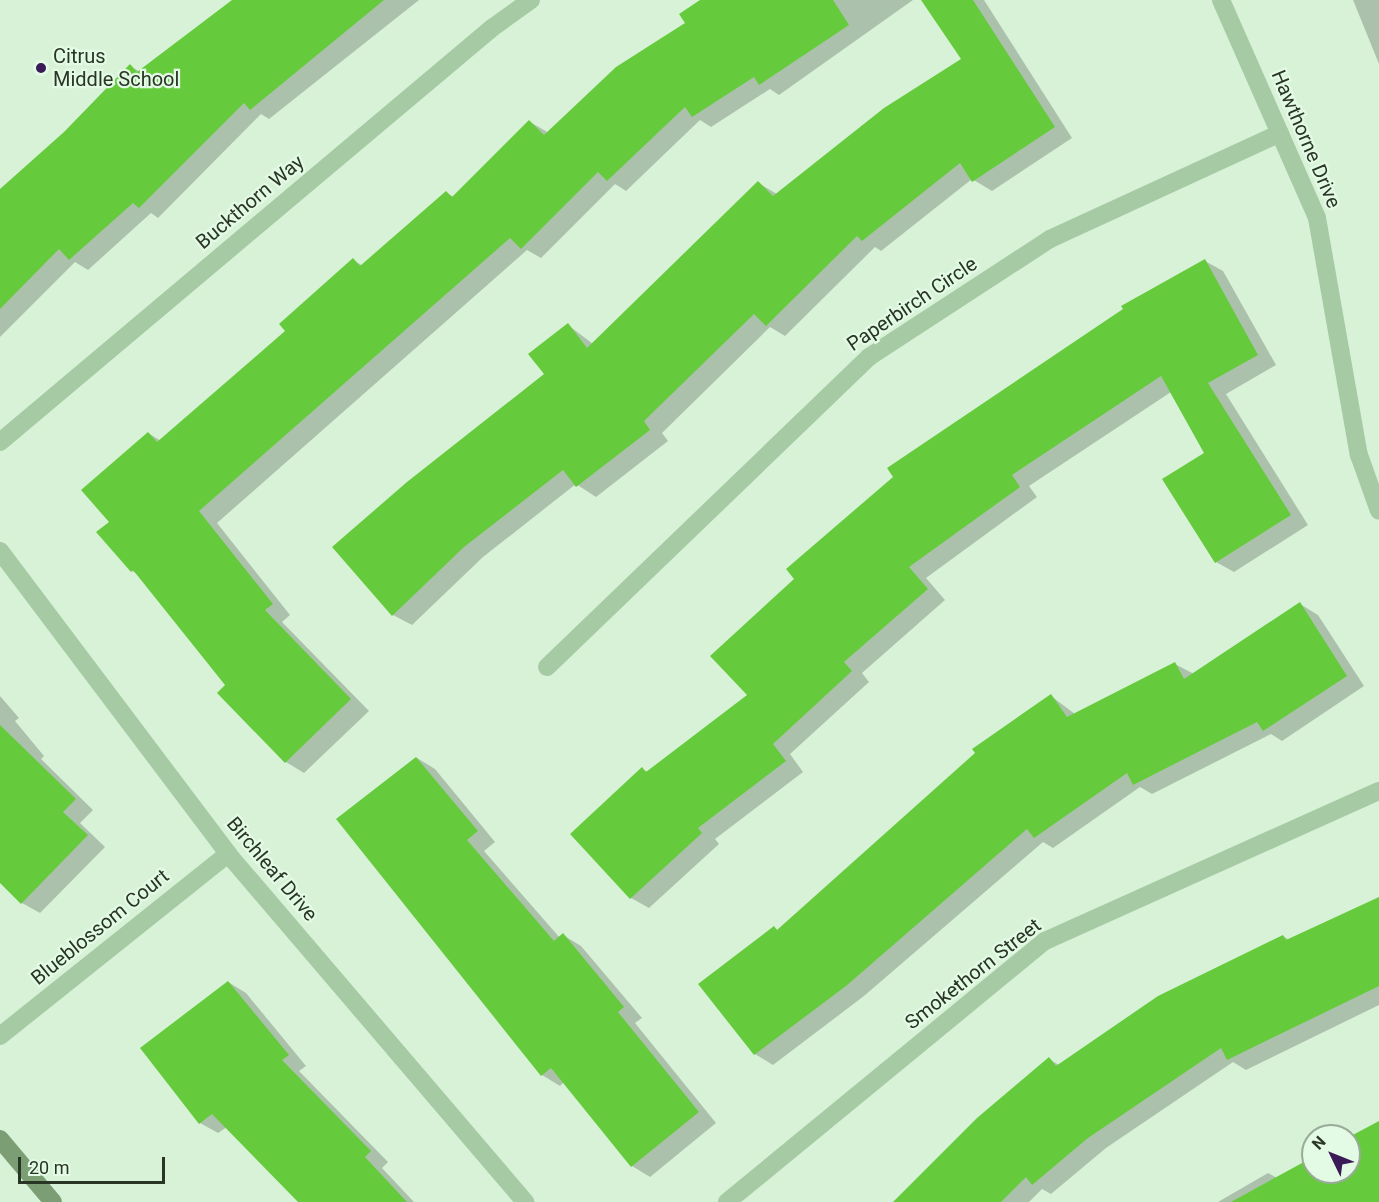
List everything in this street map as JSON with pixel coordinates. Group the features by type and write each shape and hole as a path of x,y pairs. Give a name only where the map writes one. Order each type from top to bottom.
{"main road":[{"path":"0,1138 53,1202"}],"street":[{"name":"Buckthorn Way","path":"0,442 492,28 531,0"},
{"name":"Hawthorne Drive","path":"1221,0 1317,218 1359,455 1379,511"},
{"name":"Paperbirch Circle","path":"547,667 869,357 1050,239 1280,133"},
{"name":"Birchleaf Drive","path":"0,551 228,854 525,1202"},
{"name":"Smokethorn Street","path":"727,1202 1045,942 1379,791"},
{"name":"Blueblossom Court","path":"0,1036 228,854"}],"building":[{"path":"232,0 384,0 250,110 244,103 139,208 133,203 69,260 59,249 0,309 0,189 64,132 130,64 137,72"},
{"path":"700,0 833,0 849,25 759,85 754,77 692,117 685,107 607,181 598,172 521,249 510,238 199,511 273,604 265,610 351,699 285,763 217,693 225,685 133,570 131,572 96,532 109,522 81,490 148,432 157,442 285,331 279,324 353,258 360,266 446,191 452,197 529,120 544,135 616,67 685,23 679,14"},
{"path":"921,0 973,0 1055,127 972,182 960,163 862,241 857,236 766,326 754,314 644,421 650,430 576,487 563,470 464,547 392,616 332,547 407,482 544,374 528,354 568,323 587,348 758,181 773,196 884,108 961,59"},
{"path":"1205,259 1258,355 1208,383 1291,515 1215,563 1162,479 1204,453 1161,376 1012,475 1020,487 909,567 928,589 844,662 852,671 773,744 786,761 698,828 702,833 630,899 570,834 642,767 646,772 747,695 710,656 794,579 786,569 893,477 887,468 1123,309 1121,306"},
{"path":"1300,602 1347,676 1263,731 1257,722 1133,785 1127,773 1034,838 1027,829 846,986 754,1055 698,984 774,926 777,930 975,753 972,749 1051,694 1067,717 1175,662 1184,679"},
{"path":"0,725 76,799 63,812 88,835 21,904 0,883"},
{"path":"416,757 478,831 467,840 554,941 563,933 624,1007 618,1012 699,1112 631,1167 551,1068 541,1076 336,819"},
{"path":"1379,897 1379,986 1227,1060 1221,1048 1088,1138 1032,1185 1026,1177 1001,1202 893,1202 977,1118 1049,1057 1056,1066 1158,996 1283,935 1286,940"},
{"path":"228,981 289,1055 282,1060 371,1151 365,1157 407,1202 298,1202 212,1114 199,1124 140,1048"},
{"path":"1379,1121 1379,1202 1231,1202 1301,1164 1301,1184 1361,1184 1361,1131"}],"place":[{"name":"Citrus Middle School","path":"41,68"}]}
